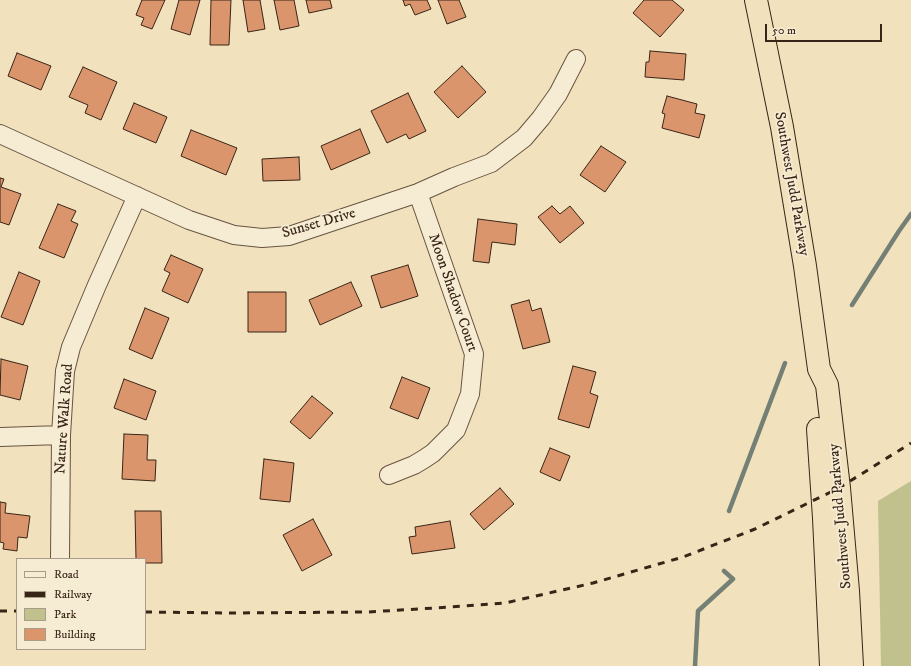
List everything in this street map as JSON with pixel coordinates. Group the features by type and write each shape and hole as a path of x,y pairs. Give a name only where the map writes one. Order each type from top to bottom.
{"highway":[{"name":"Southwest Judd Parkway","path":"756,0 781,120 792,182 819,369 827,385 839,488 848,591 852,666"},
{"name":"Southwest Judd Parkway","path":"819,369 814,384 824,518 831,666"}],"street":[{"name":"Sunset Drive","path":"0,134 197,223 234,235 262,238 289,236 418,193 491,163 524,138 541,118 558,94 576,59"},
{"name":"Moon Shadow Court","path":"389,475 414,465 424,459 456,430 470,394 474,354 418,193"},
{"name":"Nature Walk Road","path":"60,558 61,435 65,371 71,347 137,196"},
{"path":"0,437 61,435"}],"green space":[{"path":"911,481 911,666 881,666 878,501"}],"building":[{"path":"142,0 165,0 152,29 141,25 144,18 136,15"},
{"path":"179,0 200,0 190,35 171,29"},
{"path":"211,0 231,0 229,45 210,45"},
{"path":"243,0 260,0 265,29 248,32"},
{"path":"274,0 294,0 299,26 280,30"},
{"path":"306,0 330,0 332,8 309,13"},
{"path":"403,0 427,0 431,9 415,15 410,4 405,6"},
{"path":"438,0 459,0 466,17 447,24"},
{"path":"644,0 672,0 684,10 660,37 633,13"},
{"path":"650,51 686,54 684,80 645,77 646,62 649,62"},
{"path":"17,53 51,66 41,90 8,76"},
{"path":"462,66 486,92 458,118 434,92"},
{"path":"83,67 117,82 101,120 85,113 88,105 69,97"},
{"path":"408,93 426,131 409,139 406,134 387,143 371,111"},
{"path":"667,96 697,104 695,113 705,115 699,138 662,128 665,114 662,113"},
{"path":"134,103 167,117 156,143 123,129"},
{"path":"360,129 370,153 331,170 321,146"},
{"path":"191,130 237,148 226,175 181,156"},
{"path":"601,146 626,162 605,192 580,175"},
{"path":"299,157 300,180 263,181 262,159"},
{"path":"0,178 4,179 1,187 21,194 9,225 0,222"},
{"path":"58,204 76,211 71,221 78,224 64,258 39,248"},
{"path":"552,206 560,214 570,206 584,223 560,243 538,217"},
{"path":"478,219 517,224 515,245 492,242 489,263 473,261"},
{"path":"171,255 203,269 188,303 162,291 170,273 164,270"},
{"path":"408,265 418,296 381,308 371,276"},
{"path":"19,272 40,281 23,325 1,317"},
{"path":"351,282 362,306 320,325 309,300"},
{"path":"248,292 286,292 286,332 248,332"},
{"path":"529,300 532,311 541,308 550,342 523,349 511,305"},
{"path":"145,308 169,318 152,359 129,349"},
{"path":"1,359 28,366 20,400 0,395"},
{"path":"573,366 596,372 590,393 598,396 589,428 558,419"},
{"path":"402,377 430,388 418,419 390,408"},
{"path":"124,379 156,391 146,420 114,408"},
{"path":"312,396 333,413 310,439 290,422"},
{"path":"124,434 148,435 147,460 156,460 155,481 122,479"},
{"path":"550,448 570,456 560,481 540,472"},
{"path":"264,459 294,463 290,502 260,499"},
{"path":"500,488 514,504 484,530 470,514"},
{"path":"0,502 6,503 5,513 30,516 27,538 18,537 17,551 3,549 4,543 0,542"},
{"path":"135,511 161,511 162,563 146,563 146,558 136,558"},
{"path":"313,519 332,555 302,571 283,535"},
{"path":"450,521 455,548 412,554 409,537 416,536 415,527"}],"waterway":[{"path":"852,305 911,214"},
{"path":"729,511 785,363"},
{"path":"695,666 698,611 733,579 724,571"}],"railway":[{"path":"146,612 367,612 505,603 593,583 683,557 755,529 839,488 911,443"},
{"path":"0,611 16,611"}]}
